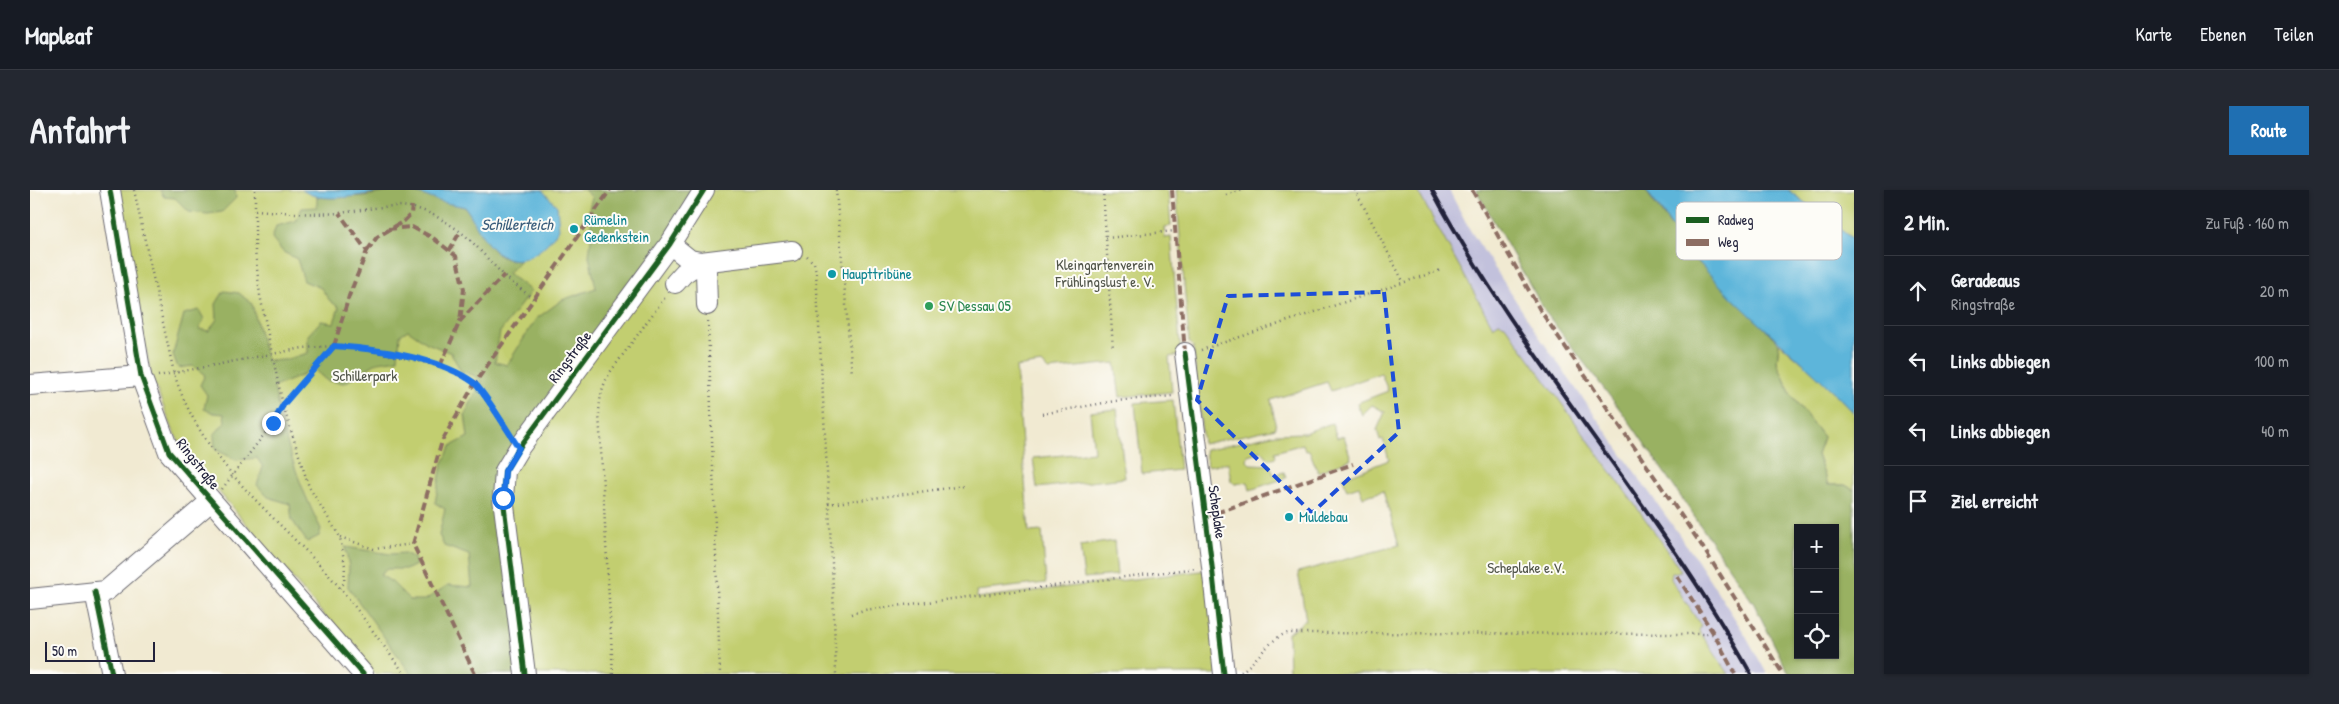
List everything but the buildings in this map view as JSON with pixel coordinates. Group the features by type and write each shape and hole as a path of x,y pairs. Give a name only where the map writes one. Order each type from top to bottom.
{"street":[{"name":"Ringstraße","path":"110,190 141,376 169,452 363,674"},
{"name":"Ringstraße","path":"525,674 503,498 505,471 519,448 670,244 704,190"},
{"path":"670,244 690,260 701,262 792,252"},
{"path":"675,283 684,273 701,262"},
{"path":"701,262 706,271 707,305"},
{"name":"Scheplake","path":"1184,353 1224,674"},
{"path":"30,385 141,376"},
{"path":"30,599 106,591 211,501"},
{"path":"95,592 112,674"}],"path":[{"path":"134,190 174,373 180,393 193,420 216,456 233,477 340,588 405,674"},
{"path":"255,190 255,251 272,354 283,405 309,487 340,537 345,566 344,582 340,588"},
{"path":"836,190 852,374"},
{"path":"1103,190 1113,349"},
{"path":"1226,196 1242,190"},
{"path":"1355,190 1404,282"},
{"path":"255,210 311,214 340,213 391,205 412,206 429,213 458,230 504,275 533,299"},
{"path":"1106,238 1175,231"},
{"path":"792,252 798,252 812,258 816,271 836,674"},
{"path":"1184,353 1204,349 1441,270"},
{"path":"614,674 599,412 600,397 603,384 611,371 675,283"},
{"path":"707,305 720,674"},
{"path":"141,376 174,373 303,348 334,346 384,352 440,366 474,383 519,448"},
{"path":"211,501 233,477 273,423 283,405 334,346"},
{"path":"1042,414 1115,401 1189,395"},
{"path":"828,504 964,486"},
{"path":"340,537 374,549 413,544"},
{"path":"851,614 864,610 1212,566"},
{"path":"1238,674 1251,666 1281,634 1288,633 1714,634"}],"highlighted area":[{"path":"1384,292 1399,432 1312,513 1197,400 1228,296"}],"shaded area":[{"path":"1417,190 1449,190 1470,230 1538,335 1697,560 1746,636 1767,674 1729,674 1493,327"}],"green space":[{"path":"116,190 1168,190 1171,226 1164,227 1165,238 1171,237 1181,355 1169,357 1172,392 1120,397 1115,363 1048,370 1042,363 1016,367 1029,532 1042,531 1046,583 976,591 977,598 1209,570 1219,674 374,674 195,466 175,435 151,376"},
{"path":"160,190 235,190 236,198 222,212 208,214 189,212 175,198 164,197"},
{"path":"400,190 465,207 498,255 506,259 520,260 508,273 531,291 500,332 495,362 507,365 536,319 562,300 596,288 589,256 592,231 589,209 592,197 584,190 696,190 652,260 504,459 519,674 411,674 348,587 349,567 345,547 390,554 405,553 414,558 416,565 408,569 387,569 380,575 392,582 410,600 425,600 448,585 472,587 469,555 444,546 439,535 445,509 435,503 442,465 451,446 468,437 465,414 482,381 473,375 461,371 451,353 427,343 408,330 400,335 398,359 378,362 345,383 327,381 310,366 303,375 274,387 292,460 305,495 321,529 319,536 307,542 292,520 290,504 268,497 257,485 263,467 257,458 236,460 215,449 214,435 225,422 224,414 204,409 207,395 200,385 205,375 193,366 178,368 173,354 184,314 199,310 204,319 199,329 209,331 217,319 216,304 224,291 239,293 252,304 267,361 284,360 308,353 308,335 321,321 334,323 339,307 330,301 321,288 304,281 297,259 283,252 272,238 276,226 296,221 302,208 317,207 317,197 364,196"},
{"name":"Scheplake e.V.","path":"1176,190 1417,190 1493,327 1499,323 1505,325 1681,571 1672,573 1671,579 1701,626 1699,631 1729,674 1289,674 1288,633 1306,620 1298,572 1399,545 1383,491 1363,497 1359,486 1347,490 1343,478 1389,460 1383,439 1380,440 1377,430 1385,412 1372,405 1362,415 1357,403 1388,391 1381,373 1331,391 1327,382 1271,400 1276,428 1203,444 1193,346 1189,342"},
{"path":"1476,190 1645,190 1676,233 1676,260 1696,260 1779,343 1777,362 1791,395 1823,437 1817,455 1828,485 1845,485 1854,490 1854,674 1789,674 1754,604 1631,424 1546,313"},
{"path":"1788,190 1854,190 1854,240 1842,231 1842,202 1804,202"},
{"path":"1779,343 1822,379 1854,413 1854,490 1845,485 1828,485 1817,455 1823,437 1791,395 1777,362"},
{"path":"1173,400 1180,470 1142,474 1135,403"},
{"path":"1117,409 1125,478 1037,488 1033,458 1094,452 1090,412"},
{"path":"1332,423 1337,438 1344,436 1351,459 1318,472 1309,450 1305,451 1303,444 1275,452 1276,457 1269,459 1262,451 1248,455 1247,461 1250,464 1270,465 1274,475 1284,472 1286,478 1250,490 1248,482 1235,484 1231,481 1228,463 1207,466 1205,450 1276,434 1304,433"},
{"path":"1114,541 1117,575 1084,578 1080,546"}],"water":[{"path":"302,190 401,190 350,197 324,198"},
{"name":"Schillerteich","path":"401,190 542,190 557,206 559,229 542,249 522,259 512,259 502,256 493,249 483,237 465,207"},
{"path":"1645,190 1788,190 1804,202 1676,202 1676,233"},
{"path":"1842,231 1854,240 1854,413 1815,374 1733,299 1697,260 1842,260"}],"railway":[{"path":"1432,190 1468,253 1507,314 1674,551 1714,612 1751,674"}],"marked path":[{"path":"475,674 413,544 442,441 475,383 610,190"},
{"path":"1172,190 1185,353"},
{"path":"1472,190 1540,310 1700,543 1783,674"},
{"path":"367,251 377,237 404,221 411,214 412,206"},
{"path":"334,346 349,296 367,251 339,213"},
{"path":"388,229 412,227 433,238 456,256 464,289 460,321"},
{"path":"449,251 460,232"},
{"path":"440,366 460,321 504,275"},
{"path":"1205,517 1353,464"},
{"path":"1677,576 1714,634 1735,674"}],"cycle path":[{"path":"110,190 141,376 169,452 363,674"},
{"path":"525,674 503,498 505,471 519,448 670,244 704,190"},
{"path":"1185,353 1224,674"},
{"path":"95,592 112,674"}],"place":[{"name":"Rümelin Gedenkstein","path":"574,229"},
{"name":"Haupttribüne","path":"832,274"},
{"name":"SV Dessau 05","path":"929,306"},
{"name":"Muldebau","path":"1289,517"}],"route":[{"path":"273,423 283,405 334,346 400,355 440,366 474,383 519,448 505,471 503,498"}],"park label":[{"name":"Kleingartenverein Frühlingslust e. V.","path":"1105,274"},
{"name":"Schillerpark","path":"365,376"}]}
